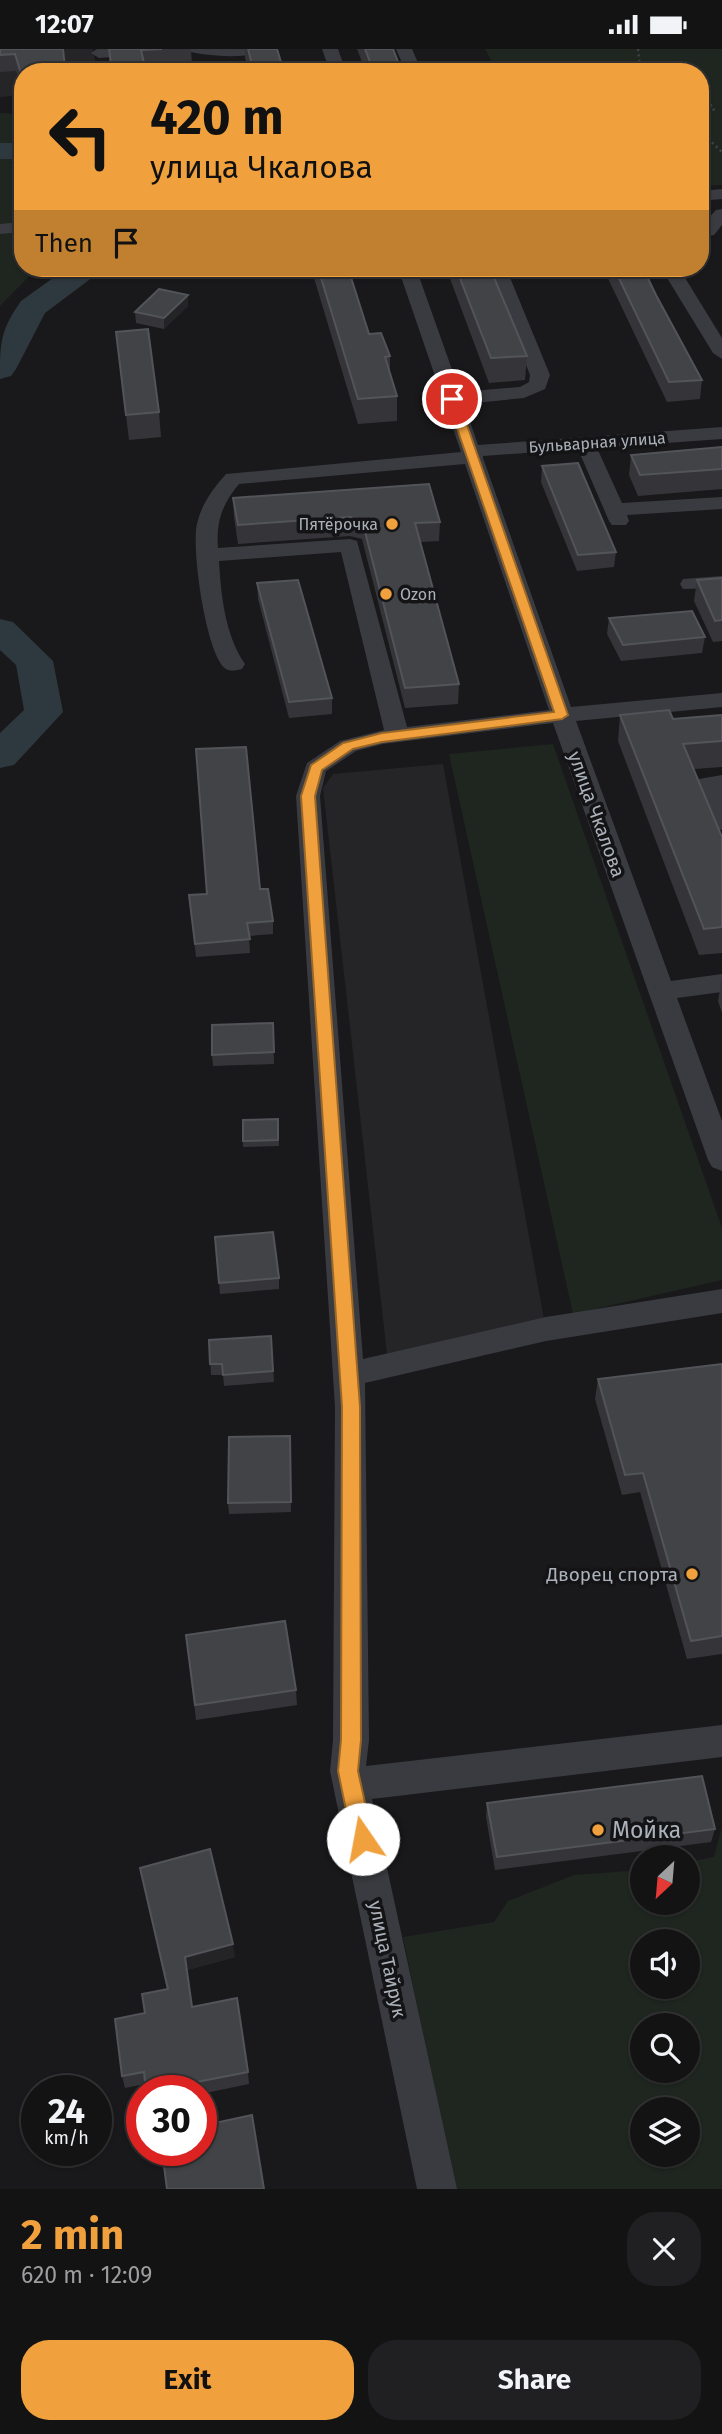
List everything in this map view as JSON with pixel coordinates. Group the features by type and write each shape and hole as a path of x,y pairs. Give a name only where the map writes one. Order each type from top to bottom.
{"street":[{"path":"99,53 176,49"},
{"path":"196,49 208,52 258,49"},
{"path":"156,52 158,63"},
{"path":"709,230 722,214"},
{"name":"улица Чкалова","path":"410,277 562,715 722,1160"},
{"path":"452,399 524,392 538,385 540,375 501,277"},
{"path":"676,277 722,353"},
{"name":"Бульварная улица","path":"208,555 206,527 216,498 233,478 585,443 722,433"},
{"path":"585,443 617,515 722,503"},
{"path":"234,664 224,651 210,589 208,555 350,545 397,735"},
{"path":"691,584 722,582"},
{"name":"улица Тайрук","path":"437,2189 348,1771 351,1740 351,1407 308,796 315,768 348,746 397,735 562,715 722,700"},
{"path":"722,782 707,784 722,822"},
{"path":"661,991 722,983"},
{"path":"347,1375 546,1329 722,1301"},
{"path":"351,1785 722,1741"}],"path":[{"path":"709,140 722,152"}],"shaded area":[{"path":"0,49 93,49 95,63 14,63 14,96 0,97"},
{"path":"485,49 722,49 722,185 709,186 709,63 492,63"},
{"path":"0,113 14,114 14,162 8,163 14,163 14,277 28,277 0,306"},
{"path":"553,744 722,1228 722,1280 573,1314 449,754"},
{"path":"443,764 544,1319 387,1354 323,788 333,774"},
{"path":"722,1827 722,2189 455,2189 403,1937 494,1922 508,1901 574,1875 630,1871 630,1915 700,1915 700,1860 714,1857"}],"building":[{"path":"0,49 63,49 64,63 18,63 15,54 0,55"},
{"path":"109,49 162,49 141,50 144,63 111,63"},
{"path":"248,49 277,49 281,63 252,63"},
{"path":"365,49 393,49 398,63 370,63"},
{"path":"321,277 351,277 369,334 381,333 390,356 385,357 397,396 358,399"},
{"path":"460,277 494,277 527,356 491,358"},
{"path":"618,277 647,277 702,380 669,382"},
{"path":"159,289 188,295 164,318 135,312"},
{"path":"148,329 159,412 126,415 116,332"},
{"path":"722,447 722,469 640,475 631,455"},
{"path":"578,463 616,552 578,555 542,466"},
{"path":"429,484 440,522 415,523 459,684 405,688 362,520 350,517 238,525 233,498"},
{"path":"722,578 722,620 715,621 697,580"},
{"path":"298,580 332,698 289,702 257,583"},
{"path":"692,611 705,637 623,645 609,618"},
{"path":"669,710 673,719 722,715 722,741 683,744 722,837 722,927 704,929 620,715"},
{"path":"246,747 260,889 268,889 273,921 247,923 250,939 195,944 189,895 207,894 196,749"},
{"path":"273,1023 274,1052 212,1055 212,1025"},
{"path":"278,1119 278,1140 243,1141 243,1120"},
{"path":"273,1232 279,1278 219,1283 215,1237"},
{"path":"271,1336 273,1371 223,1375 222,1364 210,1364 209,1340"},
{"name":"Дворец спорта","path":"722,1364 722,1636 691,1641 643,1473 625,1475 598,1379"},
{"path":"290,1436 291,1502 228,1503 229,1437"},
{"path":"285,1621 296,1690 195,1705 186,1635"},
{"name":"Мойка","path":"702,1776 715,1829 497,1857 487,1803"},
{"path":"210,1849 233,1944 185,1957 192,2007 237,1998 248,2072 217,2078 217,2075 144,2075 144,2072 122,2076 115,2019 145,2013 142,1994 168,1989 140,1868"},
{"path":"252,2115 264,2189 167,2189 164,2166 217,2166 217,2123"}],"waterway":[{"path":"0,151 14,151"},
{"path":"0,369 32,308 74,277"},
{"path":"0,630 34,661 44,712 0,756"}],"place":[{"name":"Пятёрочка","path":"392,524"},
{"name":"Ozon","path":"386,594"},
{"name":"Дворец спорта","path":"692,1574"},
{"name":"Мойка","path":"598,1830"}],"route":[{"path":"363,1839 348,1771 351,1740 351,1407 308,796 315,768 348,746 382,737 562,715 452,399"}]}
